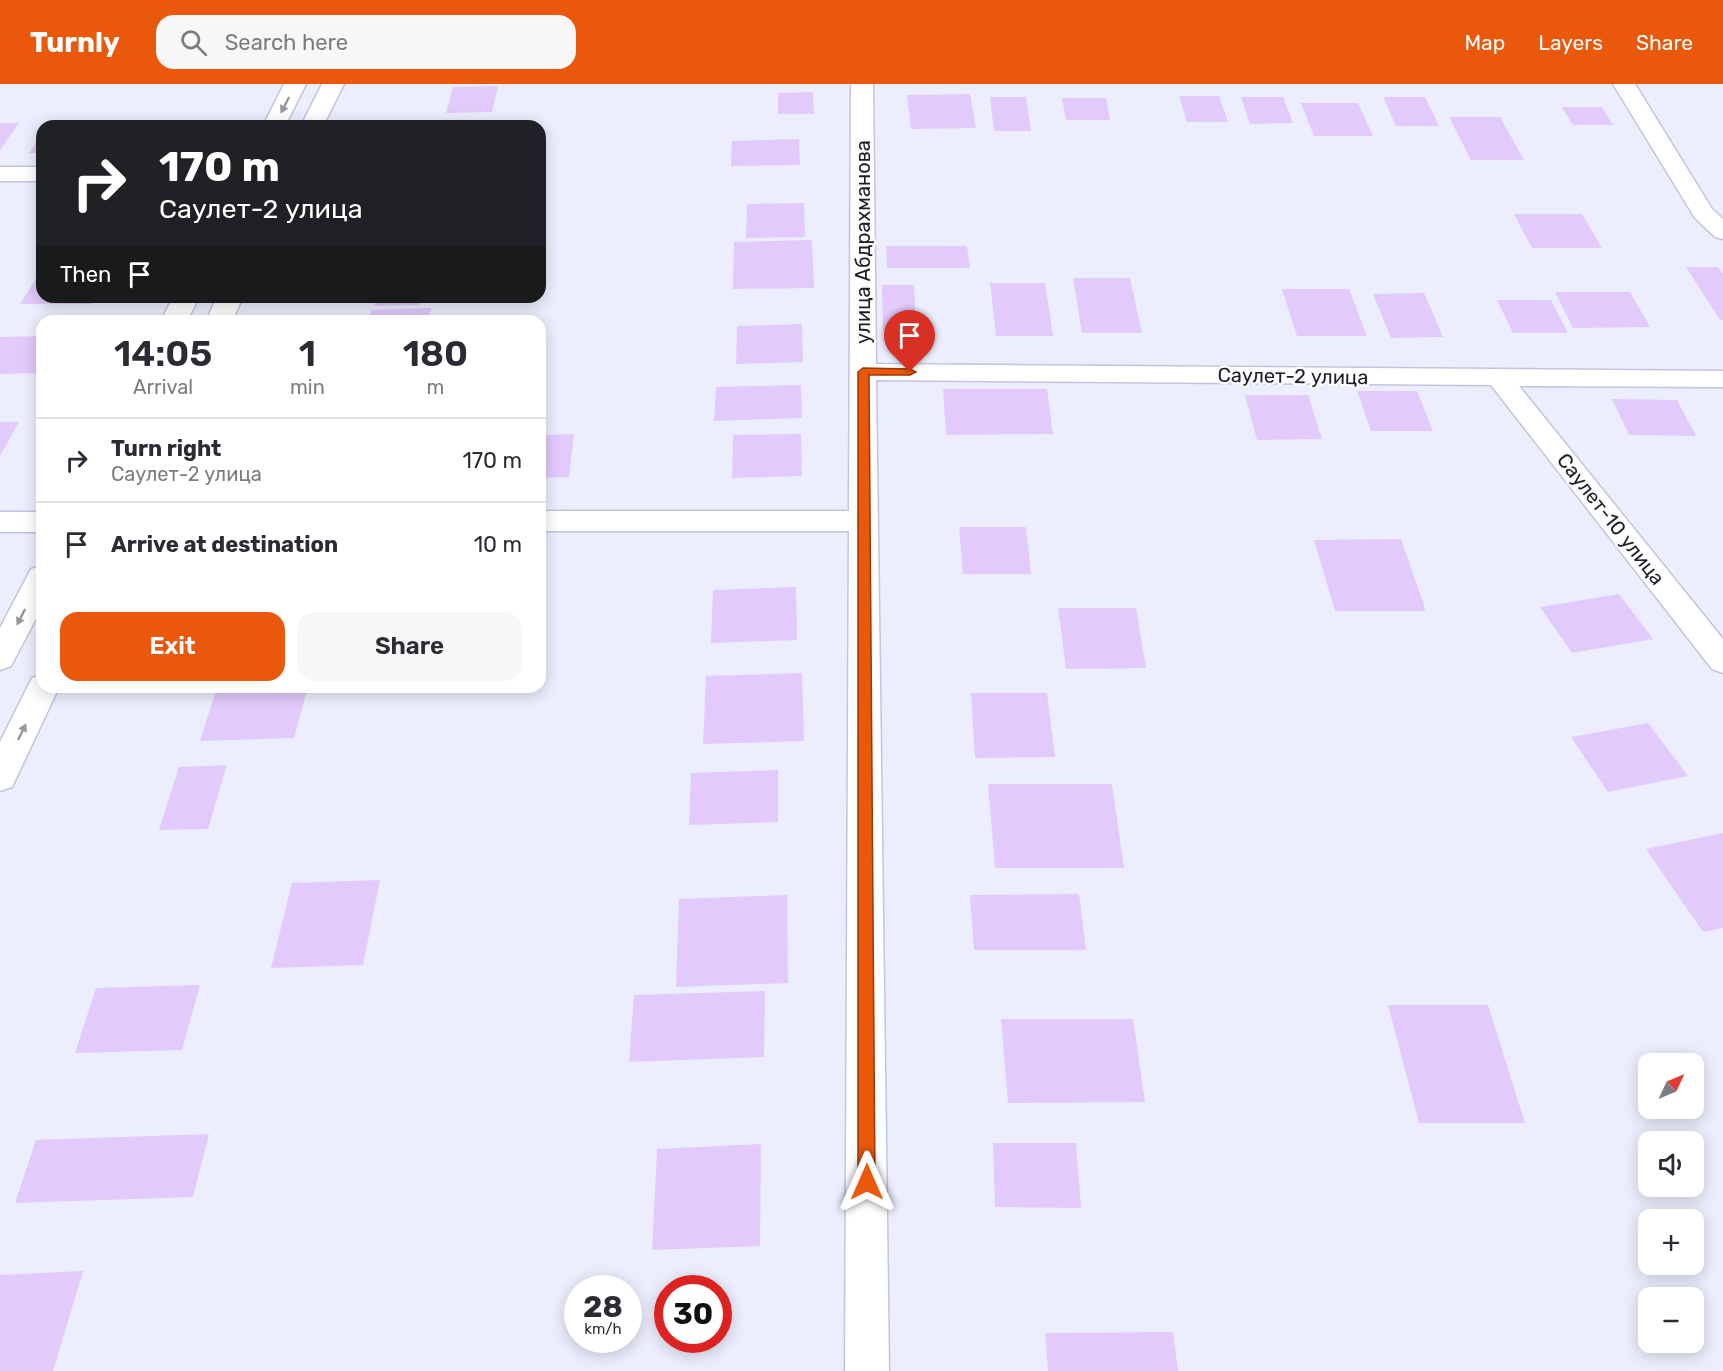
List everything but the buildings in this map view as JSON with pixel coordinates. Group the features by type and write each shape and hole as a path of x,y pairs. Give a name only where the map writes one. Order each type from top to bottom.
{"street":[{"path":"277,120 295,84"},
{"path":"315,120 333,84"},
{"name":"улица Абдрахманова","path":"862,84 867,1371"},
{"path":"1624,84 1703,213 1723,232"},
{"path":"0,174 36,174"},
{"name":"Саулет-2 улица","path":"863,372 1723,379"},
{"name":"Саулет-10 улица","path":"1498,377 1723,661"},
{"path":"546,521 864,521"},
{"path":"0,522 36,522"},
{"path":"0,658 36,589"},
{"path":"0,777 40,693"}],"route":[{"path":"867,1182 863,372 910,372"}]}
